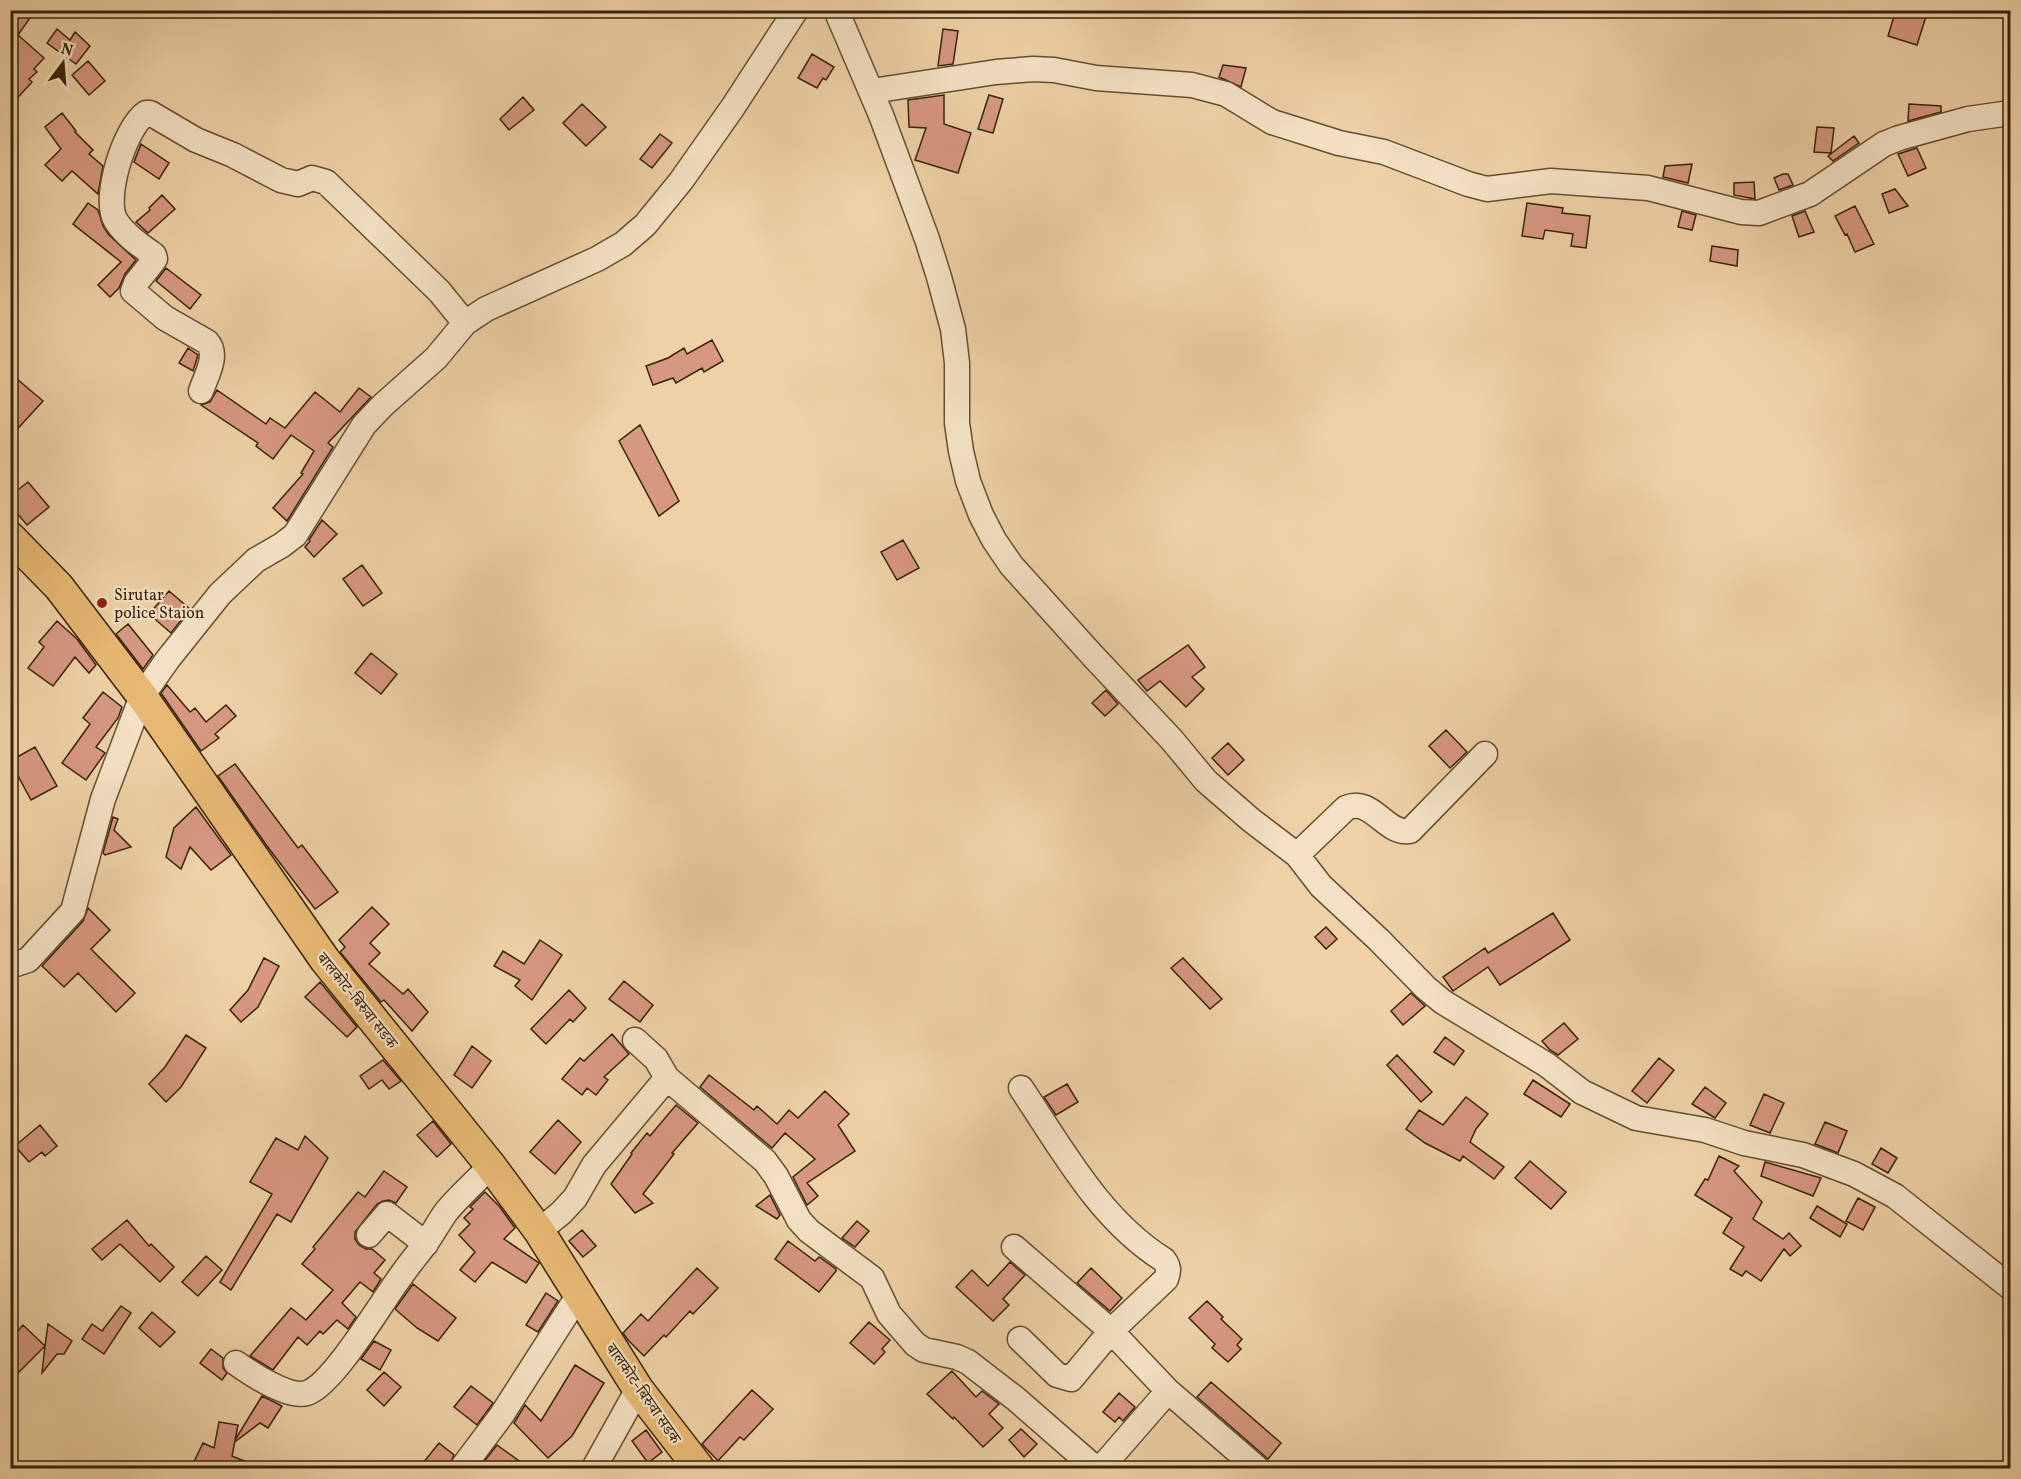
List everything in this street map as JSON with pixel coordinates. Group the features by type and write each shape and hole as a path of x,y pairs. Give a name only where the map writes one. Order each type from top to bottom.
{"main road":[{"name":"बालकोट-बिरुवा सडक","path":"10,537 59,587 142,696 325,960 491,1166 538,1232 638,1389 699,1468"}],"street":[{"path":"10,966 28,960 73,911 103,799 142,696 219,594 256,560 295,535 364,425 436,358 465,322 486,309 597,259 623,244 645,225 681,181 733,107 796,10"},
{"path":"836,10 872,91 927,239 953,329 957,363 957,423 961,451 968,481 981,515 1011,565 1206,780 1251,820 1298,855 1321,886 1426,988 1443,1002 1547,1065 1582,1092 1636,1118 1706,1130 1744,1143 1803,1155 1854,1174 1895,1196 2010,1287"},
{"path":"872,91 996,72 1033,69 1054,70 1096,78 1192,85 1226,94 1272,122 1339,143 1384,152 1487,189 1551,181 1648,188 1741,212 1759,213 1810,194 1884,144 1899,138 1968,119 2002,112 2010,113"},
{"path":"201,392 211,362 213,352 211,346 165,318 133,291 136,283 155,259 154,255 140,245 116,220 111,205 125,141 142,115 146,113 150,113 196,140 233,155 281,180 298,184 312,178 326,182 439,291 465,322"},
{"path":"1298,855 1346,808 1352,805 1368,809 1397,830 1410,831 1485,754"},
{"path":"635,1040 656,1059 667,1078 765,1161 776,1176 799,1220 809,1232 872,1278 889,1314 915,1344 924,1350 957,1357 968,1362 1016,1399 1095,1468"},
{"path":"538,1232 575,1198 594,1165 667,1078"},
{"path":"1020,1339 1057,1375 1071,1379 1112,1331 1166,1279 1169,1272 1164,1260 1122,1227 1098,1200 1021,1088"},
{"path":"236,1363 254,1376 301,1394 312,1390 325,1380 426,1244 446,1213 491,1166"},
{"path":"369,1236 387,1215 426,1244"},
{"path":"1014,1247 1112,1331 1168,1391 1257,1468"},
{"path":"462,1468 501,1416 578,1296"},
{"path":"594,1468 638,1389"},
{"path":"1101,1468 1168,1391"}],"building":[{"path":"16,10 20,10 30,18 18,35 44,58 34,69 37,72 29,79 32,82 10,106 10,18"},
{"path":"1896,10 1928,10 1917,45 1888,36"},
{"path":"57,29 70,40 75,32 90,46 76,64 47,43"},
{"path":"943,29 958,31 953,64 938,66"},
{"path":"812,54 834,67 826,80 823,78 817,88 798,78"},
{"path":"88,61 105,81 89,95 72,75"},
{"path":"1223,65 1246,68 1241,87 1219,77"},
{"path":"944,95 944,124 971,133 958,173 915,160 926,128 909,127 908,100"},
{"path":"989,95 1003,99 993,133 978,129"},
{"path":"523,97 534,110 509,130 500,119"},
{"path":"582,104 606,127 586,146 563,123"},
{"path":"1909,104 1941,106 1941,112 1908,121"},
{"path":"62,113 75,132 93,150 89,154 103,166 98,194 72,171 62,181 45,165 61,149 45,127"},
{"path":"1817,127 1834,128 1831,153 1814,152"},
{"path":"660,134 672,143 652,168 640,159"},
{"path":"1854,136 1859,143 1833,161 1828,156"},
{"path":"141,144 169,163 159,179 134,162"},
{"path":"1917,148 1926,168 1908,176 1898,154"},
{"path":"1692,164 1688,183 1663,177 1665,166"},
{"path":"1788,174 1793,185 1779,190 1774,178"},
{"path":"1754,182 1755,199 1734,195 1734,183"},
{"path":"1895,189 1908,206 1889,213 1882,194"},
{"path":"162,195 175,209 148,233 136,222"},
{"path":"88,203 98,210 103,226 109,235 136,260 125,274 119,288 110,297 98,285 121,262 73,224"},
{"path":"1527,203 1563,208 1562,213 1590,216 1586,248 1571,246 1573,234 1545,230 1543,239 1522,236"},
{"path":"1855,206 1874,244 1855,252 1835,216"},
{"path":"1682,211 1696,215 1692,230 1678,227"},
{"path":"1805,211 1814,232 1799,237 1792,216"},
{"path":"1712,246 1738,250 1737,266 1710,261"},
{"path":"166,268 201,295 190,309 156,281"},
{"path":"712,340 723,361 704,372 702,368 676,383 673,378 653,385 646,366 668,358 684,348 687,354"},
{"path":"188,348 198,355 193,371 179,363"},
{"path":"10,373 43,401 10,437"},
{"path":"359,388 371,397 328,443 333,447 287,521 273,508 303,474 301,473 314,451 291,435 273,459 256,446 258,443 201,405 210,402 217,390 266,424 270,418 285,428 315,392 340,412"},
{"path":"640,425 679,501 659,516 619,441"},
{"path":"28,482 49,507 27,525 10,505 10,496"},
{"path":"322,520 337,534 314,557 305,547"},
{"path":"903,540 919,568 897,580 881,552"},
{"path":"362,565 382,593 363,606 343,579"},
{"path":"169,591 190,609 171,633 149,614"},
{"path":"57,621 77,639 96,665 89,673 75,657 53,686 28,668 44,647 39,642"},
{"path":"128,624 153,655 143,669 116,634"},
{"path":"1188,645 1205,667 1192,677 1204,689 1186,707 1160,681 1147,691 1138,680"},
{"path":"371,653 397,674 381,694 355,673"},
{"path":"167,685 190,712 195,708 206,722 226,705 236,716 215,734 219,738 201,751 161,693"},
{"path":"1106,690 1118,704 1105,716 1092,703"},
{"path":"103,692 122,707 118,718 96,747 105,753 86,780 62,763 90,724 83,718"},
{"path":"1446,730 1467,752 1450,768 1429,746"},
{"path":"1228,743 1244,760 1228,775 1212,758"},
{"path":"35,747 57,786 31,800 10,761"},
{"path":"235,764 298,848 302,845 338,892 315,909 218,776"},
{"path":"196,807 231,855 211,870 190,847 181,869 166,857 174,828"},
{"path":"113,817 118,819 114,830 131,847 105,855 103,853"},
{"path":"372,907 389,924 370,943 380,953 369,964 403,994 408,989 428,1012 412,1031 384,1000 381,1002 340,952 345,947 339,940"},
{"path":"88,908 110,930 91,949 135,993 116,1012 78,973 64,987 42,966 83,921"},
{"path":"1553,913 1570,940 1500,985 1488,967 1453,991 1443,977 1485,948 1488,953"},
{"path":"1326,927 1337,939 1326,949 1315,937"},
{"path":"540,940 562,955 532,1000 515,986 520,980 494,966 503,951 524,964"},
{"path":"264,958 279,966 258,1007 241,1022 230,1010 248,990"},
{"path":"1183,958 1222,999 1210,1009 1171,968"},
{"path":"624,981 653,1005 640,1022 609,999"},
{"path":"320,982 357,1027 347,1037 305,997"},
{"path":"569,990 586,1008 573,1022 570,1019 546,1044 531,1029"},
{"path":"1411,993 1425,1006 1403,1025 1391,1011"},
{"path":"1564,1023 1578,1039 1558,1055 1542,1041"},
{"path":"612,1034 629,1054 604,1077 608,1080 596,1095 587,1088 582,1095 562,1079 580,1058 584,1061"},
{"path":"186,1035 206,1048 181,1087 166,1102 149,1084 165,1067"},
{"path":"1445,1037 1464,1051 1454,1065 1434,1052"},
{"path":"472,1046 491,1061 472,1088 454,1075"},
{"path":"1397,1055 1432,1092 1421,1102 1387,1065"},
{"path":"1659,1058 1674,1070 1647,1103 1632,1091"},
{"path":"383,1060 401,1081 389,1089 382,1080 369,1089 360,1076"},
{"path":"709,1075 754,1110 757,1106 777,1124 789,1110 798,1118 825,1091 849,1114 838,1125 855,1151 807,1183 818,1196 807,1205 793,1177 815,1159 785,1133 772,1148 700,1087"},
{"path":"1533,1080 1570,1104 1561,1117 1524,1094"},
{"path":"1067,1084 1078,1102 1056,1115 1044,1097"},
{"path":"1705,1087 1726,1103 1715,1118 1692,1104"},
{"path":"1764,1094 1784,1103 1770,1133 1750,1125"},
{"path":"1466,1097 1488,1114 1476,1129 1470,1142 1504,1167 1494,1179 1463,1156 1460,1161 1425,1143 1406,1129 1419,1110 1443,1125"},
{"path":"676,1105 698,1123 672,1153 674,1154 643,1194 653,1203 635,1213 611,1184 647,1133 650,1136"},
{"path":"558,1120 581,1142 555,1174 530,1152"},
{"path":"433,1121 451,1144 437,1157 417,1135"},
{"path":"1825,1122 1847,1131 1838,1153 1815,1144"},
{"path":"40,1125 57,1146 45,1156 42,1152 29,1162 15,1146"},
{"path":"305,1136 328,1158 291,1222 277,1214 231,1290 220,1282 272,1194 250,1182 276,1138 298,1150"},
{"path":"1881,1148 1897,1158 1888,1173 1872,1164"},
{"path":"1719,1156 1739,1166 1734,1171 1762,1202 1753,1219 1783,1239 1789,1233 1801,1246 1790,1256 1784,1249 1761,1281 1746,1271 1742,1276 1730,1269 1744,1247 1723,1233 1732,1218 1695,1195 1705,1179 1708,1180"},
{"path":"1530,1161 1566,1192 1551,1209 1515,1178"},
{"path":"1765,1162 1821,1178 1813,1196 1761,1176"},
{"path":"384,1171 407,1187 396,1203 389,1200 377,1204 355,1232 355,1239 359,1245 372,1249 385,1260 374,1273 381,1279 373,1292 360,1282 342,1303 356,1317 348,1329 337,1320 323,1334 320,1331 307,1345 298,1337 273,1370 250,1356 291,1308 306,1320 333,1290 302,1264 358,1192 365,1197"},
{"path":"485,1192 515,1228 504,1239 539,1263 526,1283 492,1262 475,1282 460,1270 475,1252 459,1235 470,1224 464,1218 473,1209 470,1207"},
{"path":"770,1195 780,1215 777,1219 756,1206"},
{"path":"1858,1198 1875,1207 1863,1230 1846,1221"},
{"path":"1817,1206 1847,1224 1840,1237 1810,1218"},
{"path":"127,1220 149,1246 151,1244 174,1267 160,1282 120,1244 102,1260 92,1249"},
{"path":"857,1221 869,1231 855,1247 842,1238"},
{"path":"582,1230 596,1246 583,1257 569,1241"},
{"path":"788,1241 815,1261 819,1257 836,1269 819,1292 775,1259"},
{"path":"206,1256 222,1270 198,1296 182,1282"},
{"path":"1010,1262 1025,1275 1003,1299 1009,1305 993,1321 956,1287 972,1270 988,1286"},
{"path":"697,1268 718,1288 693,1314 690,1311 666,1337 664,1335 644,1356 623,1333 641,1314 648,1321"},
{"path":"1091,1268 1122,1298 1110,1311 1077,1283"},
{"path":"413,1284 456,1318 438,1341 417,1328 395,1309"},
{"path":"546,1293 558,1301 538,1332 526,1325"},
{"path":"1207,1301 1223,1317 1221,1319 1242,1339 1237,1345 1241,1349 1228,1362 1212,1348 1215,1344 1189,1318"},
{"path":"121,1306 131,1313 104,1354 82,1339 92,1324 102,1331"},
{"path":"152,1312 175,1332 160,1347 139,1328"},
{"path":"869,1322 890,1340 882,1349 885,1352 874,1364 850,1343"},
{"path":"48,1324 72,1341 64,1354 57,1354 42,1373"},
{"path":"23,1325 45,1346 10,1381 10,1340"},
{"path":"374,1341 391,1350 380,1370 361,1359"},
{"path":"211,1349 223,1358 223,1368 227,1373 222,1380 200,1363"},
{"path":"575,1365 604,1383 572,1436 548,1458 514,1423 525,1405 541,1421"},
{"path":"952,1371 976,1397 982,1391 999,1404 989,1414 1003,1428 983,1447 954,1417 953,1419 927,1394"},
{"path":"384,1372 401,1387 384,1406 367,1390"},
{"path":"1211,1382 1281,1443 1268,1459 1197,1397"},
{"path":"471,1386 493,1403 477,1425 454,1407"},
{"path":"752,1390 773,1409 744,1440 740,1437 718,1461 702,1444"},
{"path":"1119,1393 1135,1407 1123,1421 1119,1417 1115,1422 1103,1412"},
{"path":"262,1396 282,1406 268,1428 260,1423 236,1441 235,1440"},
{"path":"219,1422 238,1425 232,1456 261,1468 191,1468 203,1443 214,1448"},
{"path":"1021,1429 1037,1444 1024,1457 1009,1440"},
{"path":"646,1430 662,1452 648,1463 632,1441"},
{"path":"439,1443 454,1455 448,1468 419,1468"},
{"path":"497,1445 529,1468 479,1468"}],"place":[{"name":"Sirutar police Staion","path":"102,603"}]}
